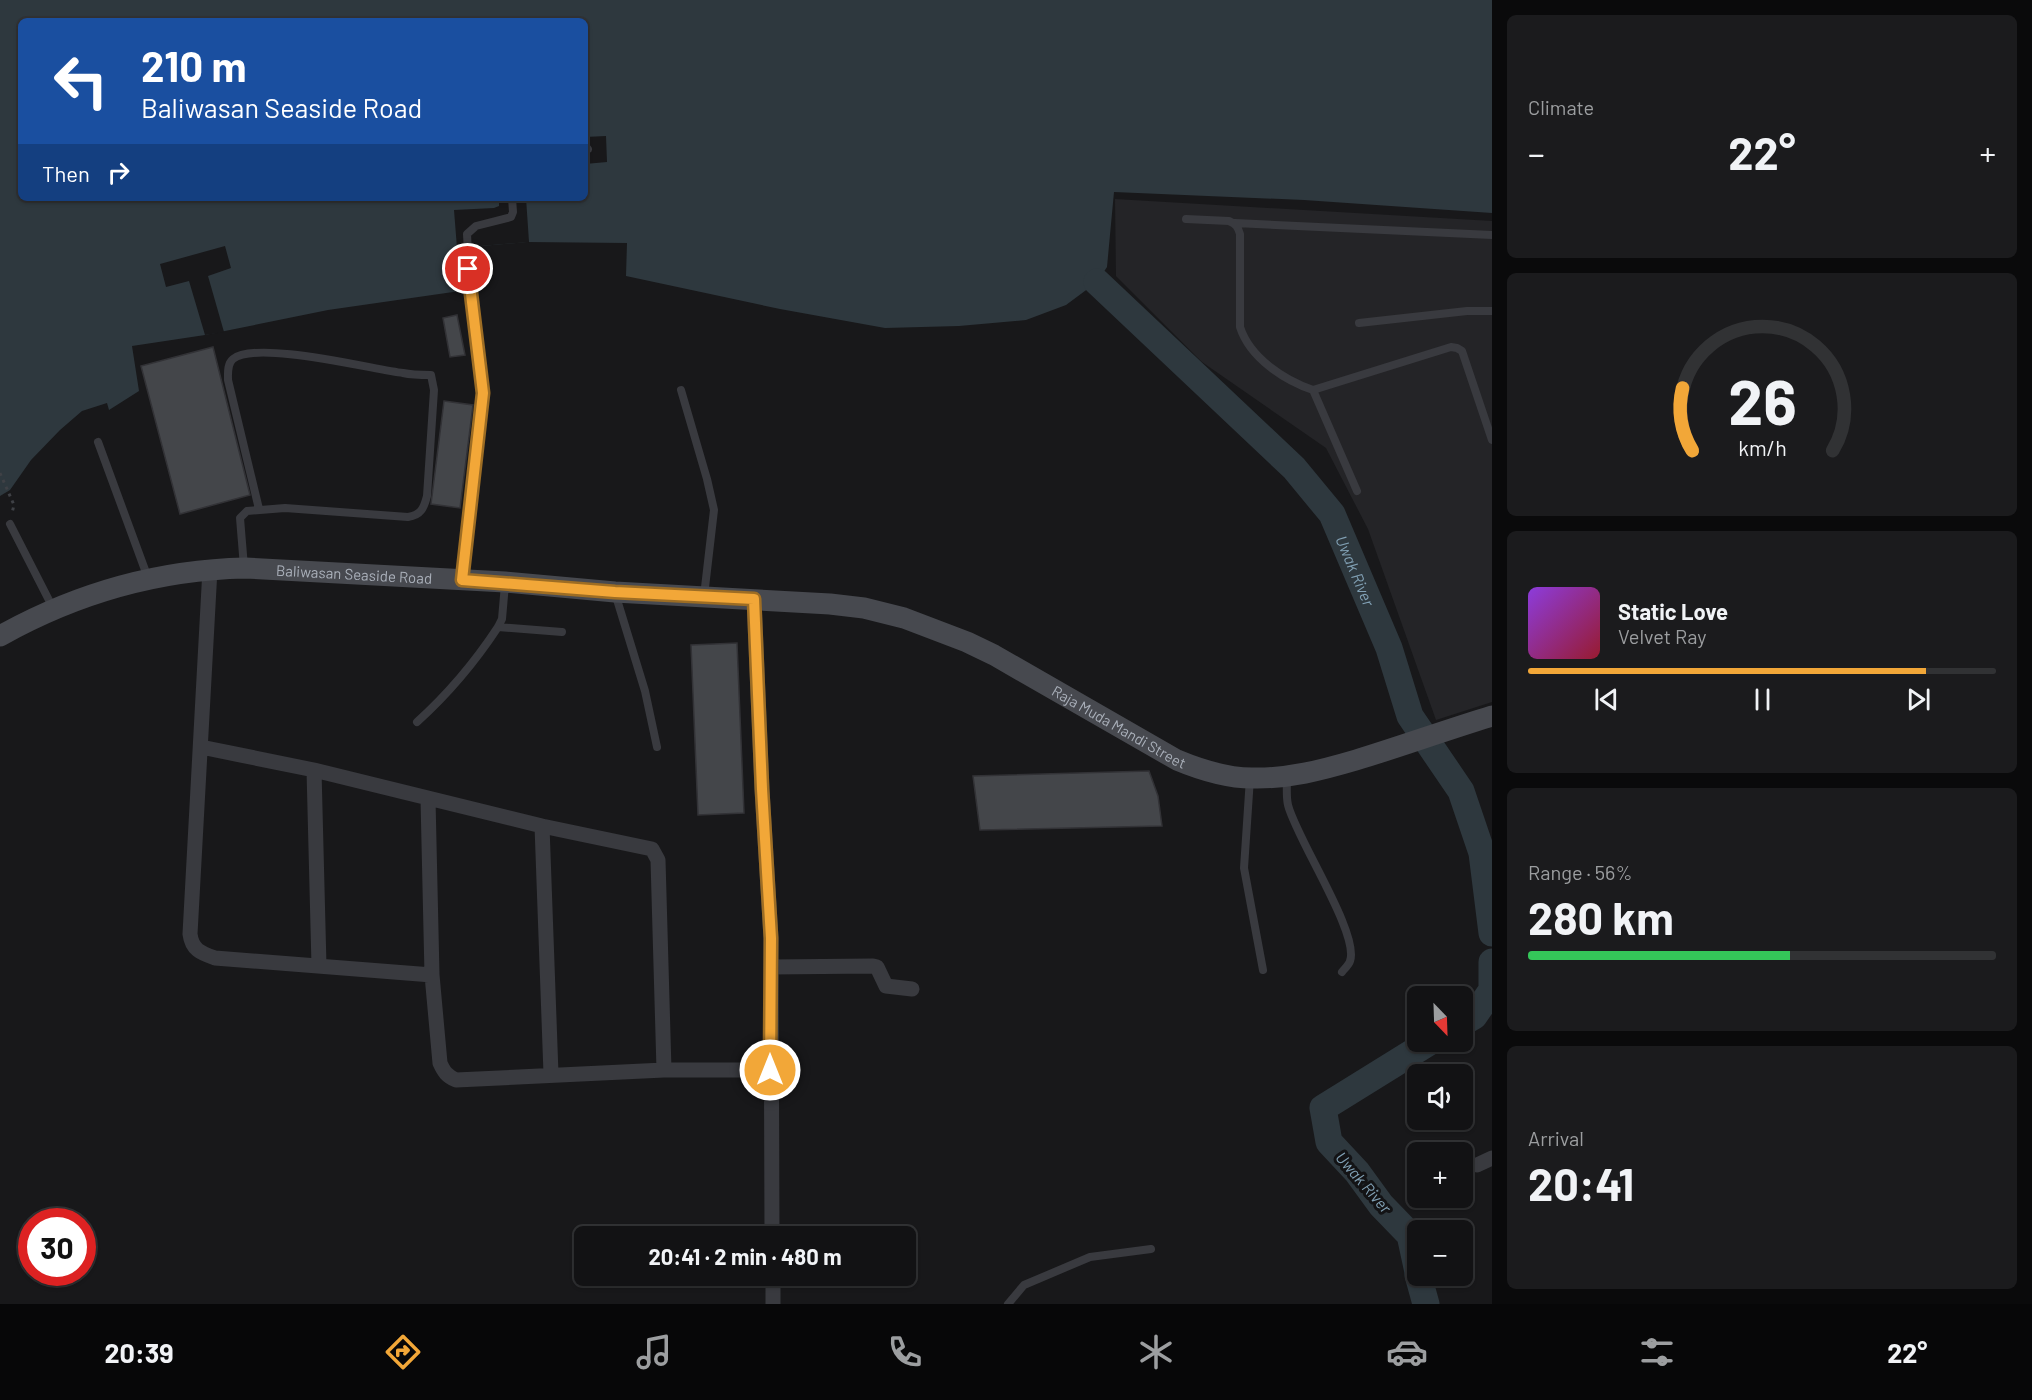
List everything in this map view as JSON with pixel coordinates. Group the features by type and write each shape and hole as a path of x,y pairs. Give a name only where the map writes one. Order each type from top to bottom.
{"main road":[{"name":"Baliwasan Seaside Road","path":"0,636 24,622 102,591 148,579 210,569 244,568 505,582 615,592 754,599"},
{"name":"Raja Muda Mandi Street","path":"754,599 864,608 904,618 994,655 1177,760 1202,770 1250,778 1287,777 1323,769 1406,745 1492,716"}],"street":[{"path":"210,569 191,942 196,949 215,958 432,975"},
{"path":"754,599 771,938 772,1226"},
{"path":"201,747 314,770 542,826 652,849 658,860 664,1070"},
{"path":"314,770 319,966"},
{"path":"428,799 432,975 440,1063 449,1077 456,1080 664,1070 770,1070"},
{"path":"542,826 550,1074"},
{"path":"771,967 873,966 877,967 886,986 912,989"},
{"path":"1477,1165 1492,1158"},
{"path":"773,1286 773,1304"}],"lane":[{"path":"462,580 483,393 470,291 467,234 476,225 511,217 512,201"},
{"path":"1186,219 1492,235"},
{"path":"1235,223 1240,234 1240,327 1249,345 1263,361 1294,383 1313,390 1451,347 1457,348 1462,351 1492,440"},
{"path":"1359,323 1467,311 1492,311"},
{"path":"244,568 240,519 247,511 285,508 408,517 415,516 421,511 427,496 429,472 434,390 430,375 404,374 312,356 247,352 234,358 229,367 228,380 259,509"},
{"path":"681,390 708,479 714,510 704,596"},
{"path":"1313,390 1357,491"},
{"path":"98,442 148,579"},
{"path":"10,524 54,610"},
{"path":"417,722 462,677 498,627 502,618 505,582"},
{"path":"615,592 645,691 657,747"},
{"path":"498,627 562,632"},
{"path":"1287,777 1287,804 1314,866 1332,896 1351,948 1350,962 1342,972"},
{"path":"1250,778 1244,868 1263,970"},
{"path":"1008,1304 1024,1285 1090,1257 1150,1249"}],"path":[{"path":"0,473 14,505 10,524"}],"shaded area":[{"path":"0,0 1492,0 1492,213 1304,200 1114,192 1107,267 1097,282 1066,305 1026,320 959,326 885,328 780,309 626,276 627,243 527,242 458,248 460,291 328,310 205,335 132,346 139,391 109,410 107,403 82,411 31,460 10,490 0,496"},
{"path":"1115,199 1492,221 1492,702 1436,720 1368,529 1326,448 1202,362 1116,276"}],"pier":[{"path":"606,136 607,162 588,164 588,137"},
{"path":"499,201 526,201 529,242 457,248 454,210 499,206"},
{"path":"225,246 231,268 208,276 224,332 205,335 189,281 166,287 160,264"}],"building":[{"path":"457,315 465,355 450,357 443,318"},
{"path":"213,347 250,495 180,514 141,366"},
{"path":"444,401 473,405 460,508 431,504"},
{"path":"737,643 744,813 698,815 691,645"},
{"path":"1149,771 1158,796 1162,826 980,830 973,776"}],"waterway":[{"name":"Uwak River","path":"1097,282 1294,468 1332,514 1389,648 1410,716 1461,791 1482,853 1492,933"},
{"name":"Uwak River","path":"1473,1017 1492,990 1492,962"},
{"name":"Uwak River","path":"1407,1232 1381,1205 1357,1172 1329,1142 1323,1108 1413,1052"},
{"name":"Uwak River","path":"1421,1286 1426,1304"}],"route":[{"path":"468,269 483,393 462,580 615,592 754,599 771,938 770,1070"}]}
